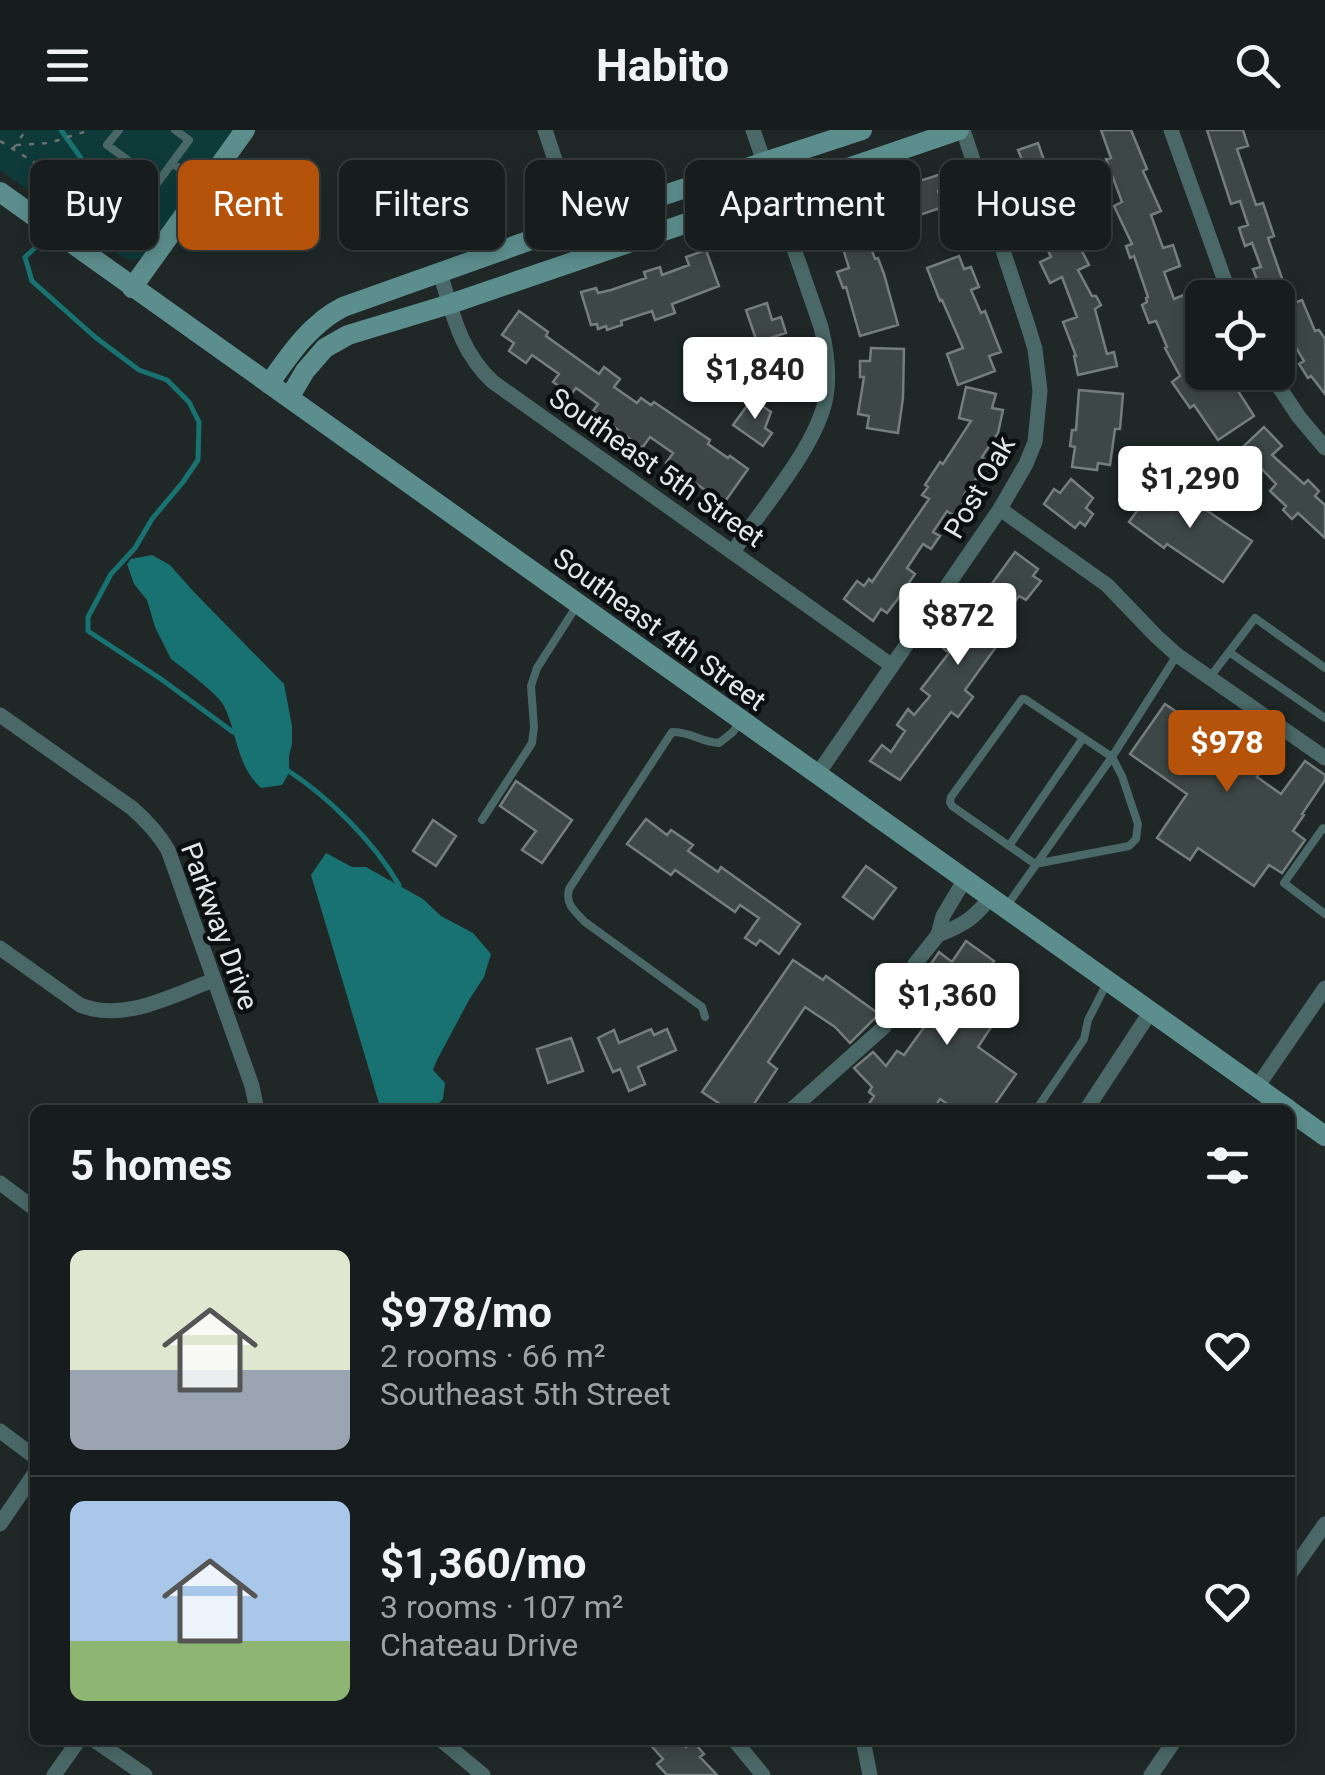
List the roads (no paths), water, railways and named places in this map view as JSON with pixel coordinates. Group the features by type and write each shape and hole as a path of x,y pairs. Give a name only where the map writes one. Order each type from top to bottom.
{"main road":[{"path":"224,160 246,130"},
{"path":"770,160 862,130"},
{"path":"871,160 961,130"},
{"name":"Southeast 4th Street","path":"0,192 1283,1105"},
{"path":"289,398 325,348 348,335 450,304 685,222"},
{"path":"132,288 178,224"},
{"path":"269,384 325,316 525,242"},
{"name":"Southeast 4th Street","path":"1295,1114 1325,1136"}],"street":[{"path":"545,130 555,160"},
{"path":"753,130 763,160"},
{"name":"Post Oak","path":"817,775 1000,509 1034,442 1040,392 1035,349 961,130"},
{"path":"1171,130 1225,280"},
{"path":"584,250 586,255"},
{"path":"733,552 798,458 815,429 826,395 828,353 794,250"},
{"name":"Southeast 5th Street","path":"440,273 464,347 492,382 892,665"},
{"path":"1282,390 1325,448"},
{"path":"1000,509 1107,586 1165,646 1325,758"},
{"name":"Parkway Drive","path":"0,714 132,808 158,834 168,850 252,1086 255,1105"},
{"path":"797,1105 884,1027 900,1003 915,964 938,935 943,916 965,878"},
{"path":"938,935 998,902"},
{"path":"0,948 94,1011 126,1010 214,980"},
{"path":"1257,1086 1325,988"},
{"path":"1089,1105 1151,1012"},
{"path":"0,1184 30,1205"},
{"path":"0,1432 30,1453"},
{"path":"0,1524 30,1480"},
{"path":"1295,1567 1325,1524"},
{"path":"54,1775 75,1745"},
{"path":"101,1745 145,1775"},
{"path":"447,1745 484,1775"},
{"path":"738,1745 763,1775"},
{"path":"864,1745 870,1775"},
{"path":"1150,1775 1171,1745"}],"lane":[{"path":"118,130 108,145 155,180 189,140 176,130"},
{"path":"172,163 178,167"},
{"path":"482,820 532,743 531,686 537,668 578,603"},
{"path":"1210,678 1255,618 1325,668"},
{"path":"1229,652 1325,718"},
{"path":"998,902 1035,864 1112,757 1177,655"},
{"path":"1022,699 1082,738 1112,757 1122,776 1138,824 1136,839 1130,846 1035,864 952,806 951,797 1022,699"},
{"path":"705,1017 702,1007 585,922 566,898 672,732 688,732 719,743 741,720"},
{"path":"1008,846 1082,738"},
{"path":"1325,829 1284,883 1325,914"},
{"path":"1039,1105 1084,1038 1088,1020 1108,981"}],"water":[{"path":"152,555 170,565 284,684 292,744 289,773 282,785 261,788 253,779 242,761 222,703 171,659 147,600 134,584 127,564 131,559"},
{"path":"326,853 352,867 366,867 473,933 491,954 484,977 433,1070 445,1083 443,1099 437,1105 380,1105 311,875"}],"waterway":[{"path":"61,130 82,160"},
{"path":"33,250 25,257 32,281 139,370 167,380 189,402 199,422 198,460 152,519 135,548 111,574 88,617 88,631 233,732"},
{"path":"287,770 349,822 399,885"}]}
